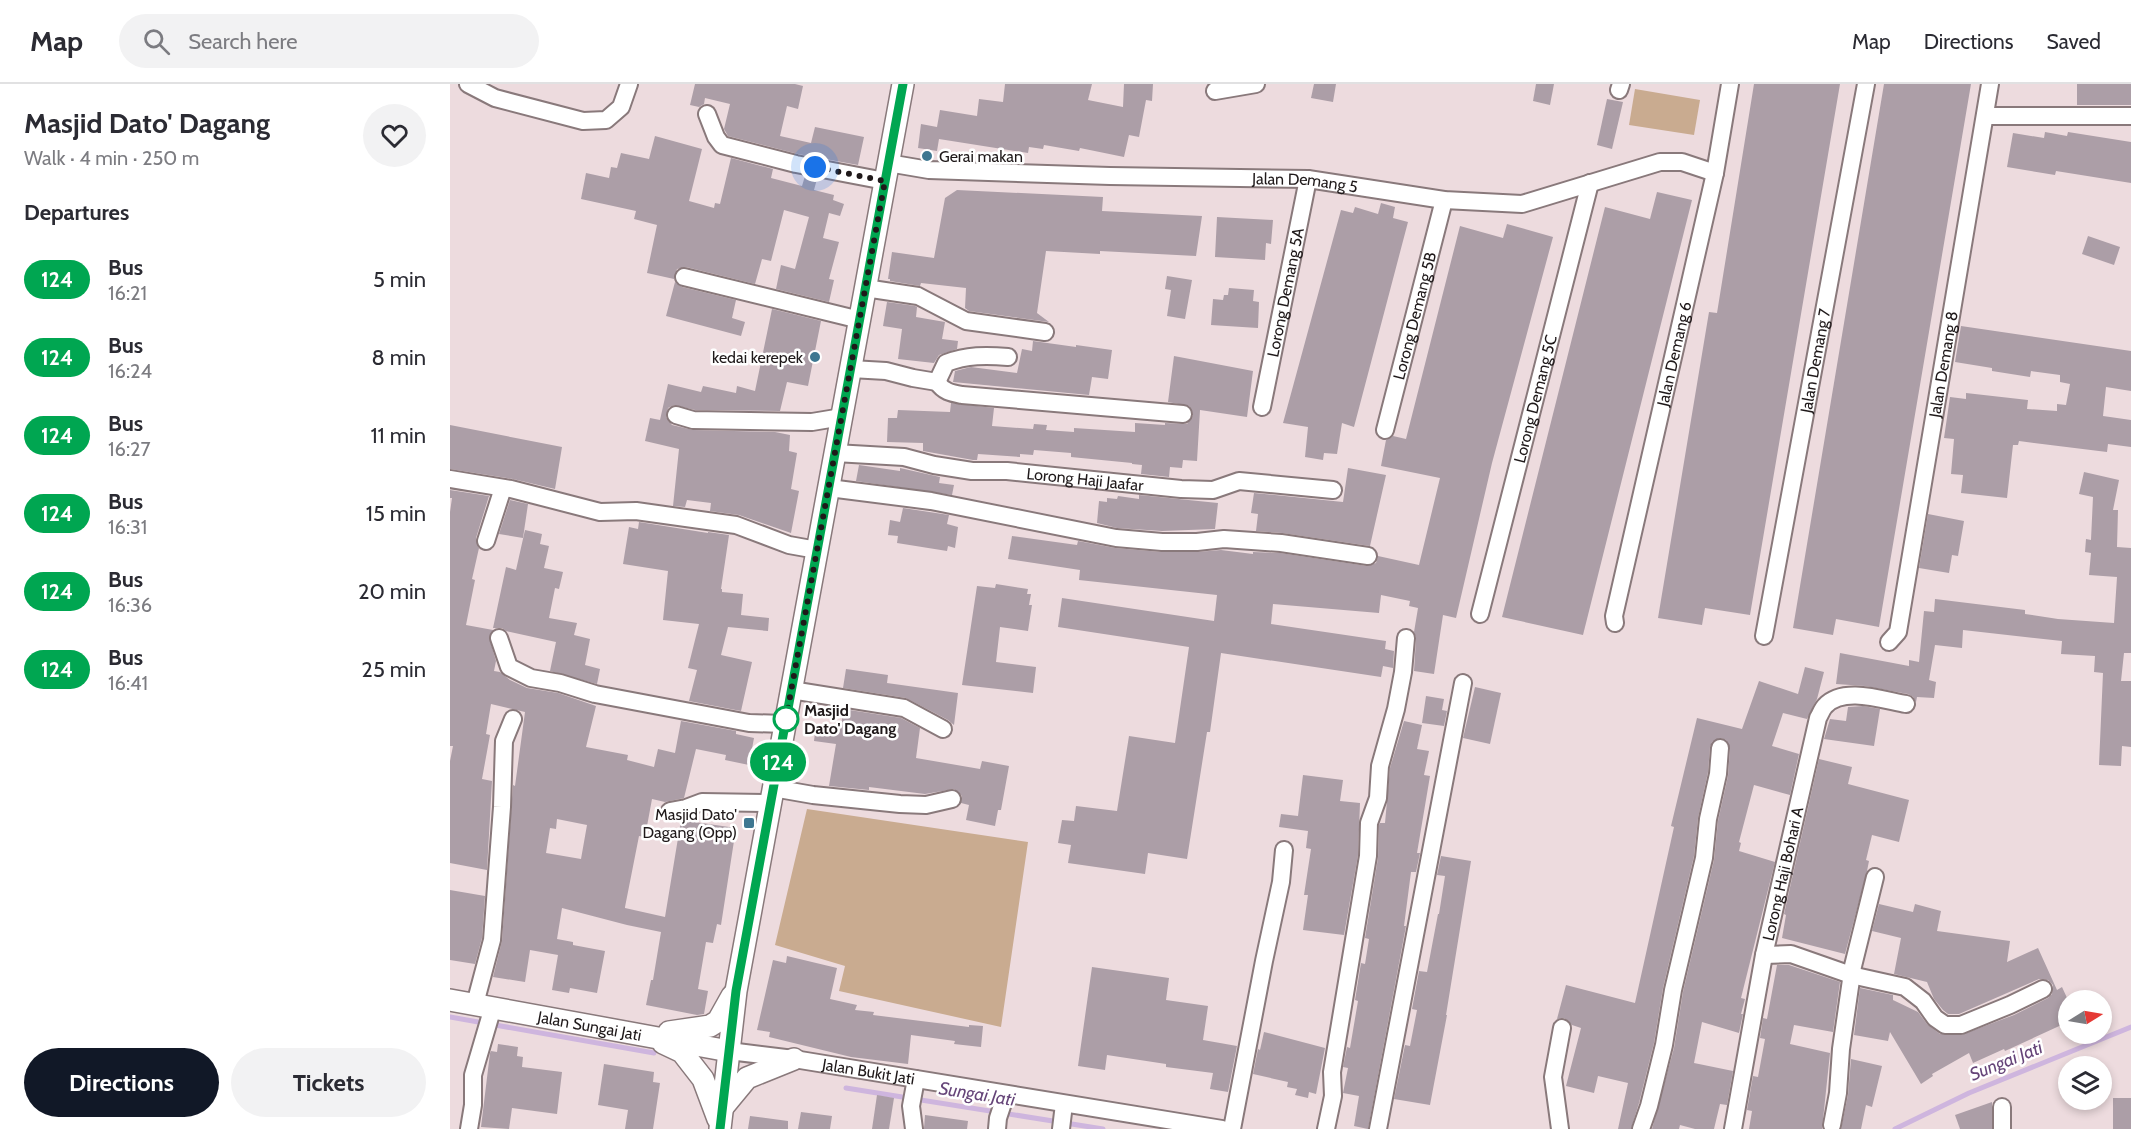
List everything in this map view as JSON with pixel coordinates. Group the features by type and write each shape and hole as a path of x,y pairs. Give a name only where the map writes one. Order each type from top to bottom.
{"main road":[{"path":"721,1120 736,991 887,172 900,85"},
{"path":"642,1035 710,1026 718,1021 736,991"},
{"name":"Jalan Sungai Jati","path":"450,1000 486,1015 642,1035 729,1051"},
{"path":"642,1035 682,1052 703,1078 721,1120"},
{"path":"721,1120 747,1078 761,1070 794,1059"}],"street":[{"path":"468,84 495,98 583,121 606,120 621,107 628,84"},
{"path":"1215,91 1256,84"},
{"name":"Jalan Demang 6","path":"1616,623 1614,616 1715,173 1730,84"},
{"name":"Jalan Demang 7","path":"1764,636 1866,84"},
{"name":"Jalan Demang 8","path":"1889,642 1898,632 1990,84"},
{"name":"Jalan Demang 5","path":"707,114 716,137 722,145 796,164 887,172 940,171 1308,179 1444,200 1522,204 1660,162 1682,162 1715,173"},
{"path":"1985,116 2131,116"},
{"name":"Lorong Demang 5A","path":"1262,407 1308,179"},
{"name":"Lorong Demang 5C","path":"1480,614 1590,183"},
{"name":"Lorong Demang 5B","path":"1385,430 1444,200"},
{"path":"684,277 860,320"},
{"path":"866,288 918,296 966,321 1045,332"},
{"path":"937,382 946,363 964,357 987,355 1008,357"},
{"path":"851,369 886,371 937,382 947,392 963,395 1183,414"},
{"path":"676,415 693,420 812,422 842,417"},
{"name":"Lorong Haji Jaafar","path":"835,453 904,456 934,465 972,471 1007,471 1181,489 1213,490 1239,481 1334,490"},
{"path":"450,479 503,488 600,512 636,511 736,525 789,545 817,550"},
{"path":"486,541 503,488"},
{"path":"829,488 931,501 1116,538 1162,542 1224,539 1281,543 1368,556"},
{"path":"499,638 509,667 531,678 639,703 749,723 785,724"},
{"path":"1326,1129 1333,1096 1333,1063 1368,856 1369,823 1378,798 1380,766 1396,709 1406,638"},
{"path":"1378,1129 1463,683"},
{"path":"791,690 904,708 943,729"},
{"name":"Lorong Haji Bohari A","path":"1733,1129 1764,955 1818,718 1824,706 1834,699 1845,696 1859,696 1906,704"},
{"path":"469,1129 473,1105 473,1076 486,1015 502,807 504,741 513,719"},
{"path":"1641,1129 1664,1045 1704,858 1720,748"},
{"path":"670,811 702,802 772,795 813,795 926,805 952,799"},
{"path":"1232,1129 1281,882 1284,850"},
{"path":"1832,1125 1838,1093 1841,1049 1851,975 1875,877"},
{"path":"1764,955 1791,954 1851,975 1905,987 1923,1001 1935,1018 1945,1025 1960,1025 2043,989"},
{"path":"1560,1129 1553,1077 1562,1028"},
{"name":"Jalan Bukit Jati","path":"729,1051 794,1059 913,1093 1001,1111 1063,1119 1222,1129"},
{"path":"913,1093 914,1129"},
{"path":"2002,1107 2002,1129"}],"shaded area":[{"path":"1635,89 1700,100 1694,135 1629,125"},
{"path":"807,809 1028,842 1001,1027 839,991 845,966 775,945"}],"building":[{"path":"695,84 795,84 803,86 798,109 787,106 780,136 811,143 815,127 864,137 858,165 798,154 728,136 724,129 730,104 705,98 704,104 699,107 690,105"},
{"path":"1005,84 1092,84 1088,100 1123,107 1124,84 1153,84 1152,101 1146,100 1139,137 1129,135 1124,157 1080,148 1079,151 1044,145 1043,149 1029,147 1028,153 939,139 937,151 918,148 921,124 937,127 940,110 977,116 979,99 1003,102"},
{"path":"1314,84 1336,84 1333,102 1311,98"},
{"path":"1536,84 1554,84 1550,105 1533,101"},
{"path":"1754,84 1840,84 1750,615 1705,608 1702,625 1658,618 1709,312 1717,313"},
{"path":"1884,84 1971,84 1879,627 1836,619 1833,635 1793,628"},
{"path":"2077,84 2131,84 2131,105 2077,105"},
{"path":"1607,99 1623,102 1612,149 1597,145"},
{"path":"2045,132 2067,136 2068,132 2131,142 2131,183 2056,171 2055,175 2007,167 2013,133 2044,138"},
{"path":"655,136 702,149 689,201 714,208 715,203 720,204 731,158 773,169 771,178 802,186 805,176 817,179 814,190 834,195 833,200 844,204 840,216 829,213 823,238 839,242 829,279 834,280 829,302 776,289 781,265 795,269 809,217 784,210 771,261 762,259 755,284 686,267 677,269 674,279 647,273 657,225 634,219 636,211 581,199 586,173 609,178 611,167 617,168 621,153 649,159"},
{"path":"957,190 1103,197 1102,211 1202,216 1196,256 1046,251 1037,313 1049,322 969,311 965,308 966,288 921,283 920,286 888,279 892,252 934,258 945,198"},
{"path":"1657,192 1692,200 1583,635 1502,617 1605,207 1650,219"},
{"path":"1381,203 1395,207 1393,218 1408,222 1354,427 1342,423 1337,454 1324,453 1323,460 1305,457 1308,427 1283,423 1341,210 1353,213 1355,207 1378,214"},
{"path":"1217,217 1273,220 1271,244 1266,243 1265,260 1215,257"},
{"path":"1507,224 1553,237 1492,463 1456,618 1443,615 1434,674 1414,671 1416,639 1414,632 1418,608 1409,606 1410,601 1381,595 1379,613 1273,604 1271,624 1386,641 1385,649 1394,651 1393,668 1383,666 1381,677 1221,653 1210,732 1207,732 1187,859 1148,853 1145,874 1068,863 1071,845 1058,843 1062,820 1074,821 1076,806 1117,811 1129,736 1175,743 1189,647 1058,627 1062,598 1214,621 1217,595 1079,580 1080,570 1008,559 1012,536 1077,545 1078,541 1115,548 1161,552 1221,550 1253,554 1253,552 1280,553 1367,566 1376,563 1378,556 1419,565 1440,478 1381,466 1386,440 1393,436 1406,439 1460,226 1503,238"},
{"path":"2088,236 2120,247 2114,265 2082,254"},
{"path":"1167,276 1192,280 1185,319 1167,316 1171,290 1165,289"},
{"path":"675,282 682,287 736,300 732,318 745,322 741,336 666,316"},
{"path":"1229,288 1254,290 1253,301 1259,302 1258,328 1211,325 1213,299 1223,300 1224,295 1228,295"},
{"path":"887,302 915,306 917,307 916,317 945,322 942,339 958,341 957,349 939,355 934,363 898,359 902,329 883,326"},
{"path":"772,309 821,321 808,386 787,382 780,411 695,410 674,405 668,408 666,417 672,425 693,430 775,432 790,435 789,451 797,453 791,489 799,491 791,533 739,515 710,511 711,503 687,500 685,507 673,506 679,449 645,441 650,418 660,420 668,384 701,392 703,386 736,393 737,386 755,391"},
{"path":"1961,326 2131,351 2131,391 2106,387 2103,416 2131,420 2131,447 2108,444 2107,452 2019,441 2018,445 2013,445 2007,498 1961,493 1963,475 1951,474 1954,439 1944,438 1950,397 1966,399 1966,393 2028,400 2027,409 2057,411 2057,404 2066,405 2070,384 2060,382 2060,375 2031,371 2030,377 1955,362"},
{"path":"1033,341 1112,350 1108,379 1092,377 1089,395 953,382 955,371 971,367 1017,373 1022,349 1032,351"},
{"path":"1174,356 1253,371 1247,417 1200,410 1197,461 1183,460 1182,468 1170,467 1169,477 1141,474 1142,465 1071,457 1071,453 1034,450 1033,455 1020,454 1020,457 978,454 977,460 973,460 923,451 923,443 887,442 888,418 897,418 898,410 950,412 951,403 994,408 992,426 1033,429 1034,424 1047,425 1046,430 1074,432 1074,428 1135,432 1135,423 1187,424 1193,415 1189,406 1168,402"},
{"path":"450,425 562,447 555,489 513,479 450,469"},
{"path":"859,465 900,471 900,468 940,477 939,483 954,485 952,495 856,481"},
{"path":"1348,468 1386,475 1370,546 1256,531 1258,514 1251,513 1254,493 1343,502"},
{"path":"2084,472 2119,480 2113,510 2118,510 2117,547 2131,548 2131,653 2124,653 2121,681 2131,681 2131,747 2122,746 2121,766 2099,765 2103,673 2094,672 2095,656 2061,654 2062,641 1963,630 1962,648 1935,645 1929,680 1936,682 1934,698 1917,697 1916,702 1908,694 1865,686 1836,684 1840,653 1909,666 1909,660 1919,662 1924,611 1934,612 1935,599 2025,610 2025,614 2058,619 2114,623 2117,577 2089,575 2091,553 2085,552 2086,539 2091,540 2093,497 2079,494"},
{"path":"450,490 489,496 476,538 479,548 466,625 493,630 489,637 496,661 494,671 500,672 527,688 558,693 596,706 586,747 628,755 627,760 654,767 658,749 675,753 681,721 736,731 736,734 754,738 749,765 725,760 726,755 696,749 684,798 665,802 652,799 645,837 639,836 625,907 665,917 681,820 736,828 721,925 717,924 713,943 706,942 698,989 708,991 704,1014 697,1015 646,1005 651,980 653,980 661,932 562,908 557,939 573,942 573,945 605,951 597,993 570,988 569,993 552,990 558,955 530,950 525,982 493,977 502,941 513,785 515,786 525,712 491,704 486,734 490,735 482,779 492,781 487,870 450,863 450,761 453,746 450,746 450,512 452,498 450,498","holes":["557,819 587,825 581,859 546,853 550,828 556,829"]},
{"path":"1139,495 1218,503 1215,529 1162,531 1117,528 1097,523 1099,501 1107,502 1107,498 1117,499 1118,496 1139,499"},
{"path":"510,500 528,504 523,538 499,534"},
{"path":"903,508 949,515 947,524 958,527 955,548 948,546 947,551 897,543 898,536 888,535 890,520 900,522"},
{"path":"1928,514 1964,521 1958,556 1952,555 1949,573 1919,568"},
{"path":"639,522 729,535 722,592 743,594 741,615 769,618 768,631 728,627 721,655 752,662 741,711 689,701 697,670 688,668 699,624 663,620 668,571 623,564 629,527 638,529"},
{"path":"525,530 542,534 540,544 549,546 544,568 563,572 559,589 555,588 549,618 577,623 574,635 590,639 585,665 600,669 597,684 550,671 556,642 506,631 502,628 493,628 506,567 516,570"},
{"path":"996,584 1028,589 1027,594 1031,594 1029,605 1032,605 1028,631 1000,627 996,662 1036,667 1033,693 962,685 977,586 995,588"},
{"path":"1805,667 1824,672 1817,699 1807,719 1783,713 1772,746 1799,754 1790,795 1754,785 1739,842 1741,843 1739,851 1775,862 1741,998 1745,999 1739,1033 1702,1022 1694,1063 1733,1071 1727,1105 1720,1104 1714,1129 1695,1129 1680,1125 1679,1129 1652,1129 1674,1048 1683,992 1714,860 1718,821 1728,776 1730,749 1726,740 1720,738 1712,742 1710,747 1694,856 1639,1103 1631,1129 1618,1129 1628,1083 1598,1076 1594,1093 1566,1086 1581,1028 1572,1025 1564,1018 1557,1019 1566,985 1635,1003 1674,827 1671,826 1697,718 1742,729 1759,681 1798,694"},
{"path":"846,669 888,675 887,683 958,693 954,725 906,698 843,688"},
{"path":"1475,687 1501,693 1490,744 1463,738"},
{"path":"1426,696 1444,699 1442,710 1447,711 1444,726 1422,723"},
{"path":"1863,706 1880,709 1874,746 1824,739 1830,719 1846,721 1848,707"},
{"path":"843,709 901,718 920,728 916,758 980,769 982,761 1009,766 1001,810 998,810 995,826 966,820 969,805 961,803 962,796 954,789 925,794 869,787 869,790 829,786 836,744 814,741 816,725 841,728"},
{"path":"1404,721 1422,725 1417,749 1429,751 1424,775 1430,776 1417,853 1420,853 1416,872 1411,872 1404,926 1406,926 1368,1129 1354,1126 1359,1096 1343,1093 1348,1068 1343,1067 1347,1047 1350,1048 1358,1001 1355,1000 1361,963 1365,964 1369,939 1365,938 1378,858 1379,825 1385,823 1390,768"},
{"path":"1819,759 1852,767 1848,784 1909,800 1899,842 1872,835 1866,860 1869,861 1867,871 1845,954 1782,938 1786,915 1784,914"},
{"path":"1303,775 1343,780 1340,801 1360,803 1358,855 1344,935 1303,930 1308,895 1304,895 1311,849 1306,848 1308,831 1279,827 1281,814 1298,816"},
{"path":"1441,856 1471,861 1447,1015 1430,1105 1394,1099 1405,1045 1410,1046 1417,1010 1412,1009 1419,971 1427,972 1439,914 1445,876 1437,875"},
{"path":"450,890 485,896 482,938 475,964 450,960"},
{"path":"1879,904 1913,912 1915,904 1941,911 1937,931 2010,941 2007,962 2038,948 2057,990 2062,987 2063,990 2058,990 2058,1027 1973,1063 1969,1053 1932,1074 1933,1076 1921,1084 1890,1032 1888,1041 1854,1035 1860,988 1893,995 1893,1000 1918,1012 1927,1024 1940,1034 1961,1035 2014,1015 2048,998 2052,994 2053,985 2048,980 2039,979 1959,1014 1948,1014 1934,999 1927,982 1894,974 1901,938 1872,931"},
{"path":"787,956 837,968 830,999 857,1005 855,1010 874,1012 873,1015 969,1027 969,1025 983,1026 981,1047 911,1035 908,1064 851,1057 769,1037 770,1032 757,1030 773,960 786,963"},
{"path":"1777,965 1789,965 1840,982 1833,1032 1794,1025 1790,1044 1830,1053 1822,1129 1749,1129 1752,1111 1747,1110 1753,1076 1758,1077 1765,1039 1760,1038 1763,1018 1767,1019"},
{"path":"1092,967 1169,978 1166,1000 1208,1006 1203,1040 1237,1046 1228,1092 1210,1089 1213,1073 1166,1067 1166,1064 1107,1055 1105,1070 1078,1066"},
{"path":"1264,1032 1325,1048 1316,1094 1309,1092 1308,1098 1295,1095 1297,1089 1287,1087 1288,1082 1253,1074"},
{"path":"498,1044 518,1047 517,1056 523,1057 522,1067 562,1072 557,1114 512,1108 509,1129 481,1127 490,1053 491,1051 497,1052"},
{"path":"1851,1059 1882,1066 1872,1107 1866,1105 1861,1129 1841,1129 1848,1095"},
{"path":"604,1064 654,1072 653,1082 660,1083 653,1129 625,1129 628,1110 598,1105"},
{"path":"877,1095 894,1098 889,1129 872,1129"},
{"path":"2113,1098 2131,1098 2131,1129 2113,1129"},
{"path":"1992,1102 1992,1129 1960,1129 1955,1115"},
{"path":"801,1112 832,1116 830,1129 798,1129"},
{"path":"925,1115 968,1121 967,1129 924,1129"},
{"path":"750,1116 788,1121 788,1129 748,1129"}],"waterway":[{"name":"Sungai Jati","path":"450,1017 654,1053"},
{"name":"Sungai Jati","path":"1895,1129 1969,1093 2131,1027"},
{"name":"Sungai Jati","path":"846,1088 1103,1129"}],"bus line":[{"name":"124","path":"720,1129 736,991 903,84"}],"place":[{"name":"Gerai makan","path":"927,156"},
{"name":"kedai kerepek","path":"815,357"},
{"name":"Masjid Dato' Dagang","path":"786,719"},
{"name":"Masjid Dato' Dagang (Opp)","path":"749,823"}],"route":[{"path":"786,719 785,724 885,181 815,167"}]}
